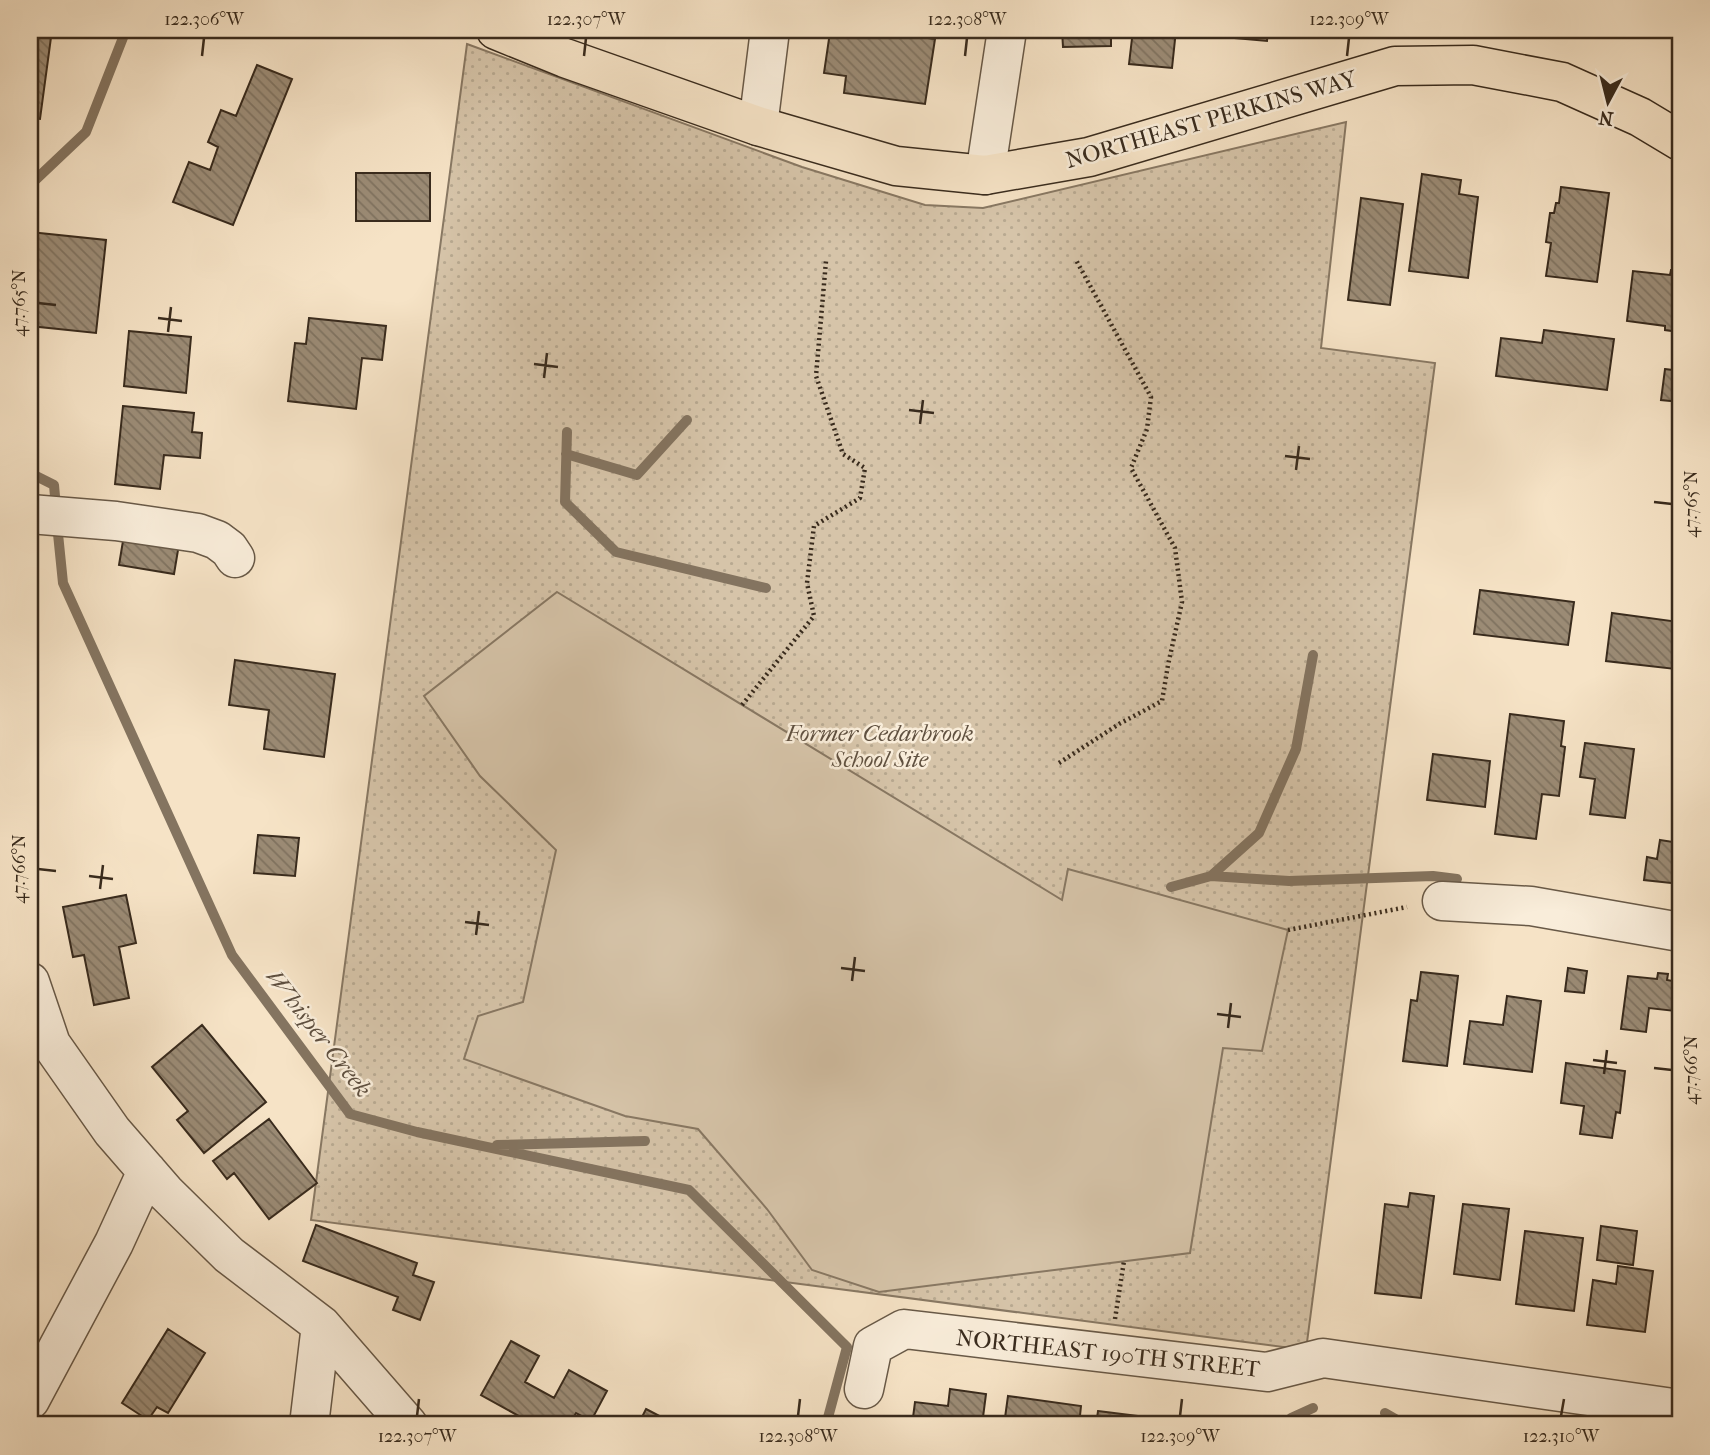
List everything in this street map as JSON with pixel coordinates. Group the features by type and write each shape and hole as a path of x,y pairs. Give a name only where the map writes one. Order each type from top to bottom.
{"main road":[{"name":"NORTHEAST PERKINS WAY","path":"496,30 565,58 758,126 896,166 985,175 1089,157 1395,66 1473,65 1562,82 1640,117 1680,141"}],"street":[{"path":"758,126 771,30"},
{"path":"985,175 1007,30"},
{"path":"30,514 116,521 198,533 217,540 229,549 235,558"},
{"path":"1442,901 1531,906 1680,932"},
{"path":"30,982 51,1044 113,1131 147,1171 229,1255 321,1325 408,1425"},
{"path":"30,1400 114,1242 147,1171"},
{"path":"309,1425 321,1325"},
{"name":"NORTHEAST 190TH STREET","path":"864,1390 873,1346 904,1329 1267,1372 1323,1358 1680,1409"}],"path":[{"path":"1059,763 1119,724 1163,701 1182,602 1175,548 1131,468 1147,429 1151,397 1076,260"},
{"path":"742,705 814,616 807,583 814,526 860,498 865,468 843,454 816,376 826,261"},
{"path":"1289,930 1442,901"},
{"path":"1110,1354 1124,1261"}],"green space":[{"name":"Former Cedarbrook School Site","path":"467,44 802,167 925,205 983,208 1346,122 1321,348 1435,363 1306,1350 311,1220"},
{"path":"557,592 1062,900 1068,869 1288,930 1262,1051 1223,1048 1190,1253 879,1292 812,1270 767,1209 698,1129 625,1116 464,1059 478,1016 523,1002 556,850 480,776 424,696"}],"building":[{"path":"30,30 52,30 40,119 30,118"},
{"path":"853,30 935,39 925,104 844,93 846,76 824,73 830,32 852,35"},
{"path":"1062,30 1111,30 1111,46 1063,47"},
{"path":"1133,30 1176,30 1172,68 1129,64"},
{"path":"1235,30 1268,30 1267,41 1235,38"},
{"path":"257,65 292,79 233,225 173,202 189,162 210,170 218,147 208,142 221,110 236,116"},
{"path":"356,173 430,173 430,221 356,221"},
{"path":"1422,174 1461,180 1459,194 1478,197 1468,278 1409,271"},
{"path":"1561,187 1609,193 1597,282 1546,276 1551,243 1546,242 1550,213 1554,213 1556,203 1559,203"},
{"path":"1361,198 1403,204 1390,305 1348,300"},
{"path":"30,232 106,240 96,333 30,326"},
{"path":"1671,270 1680,271 1680,332 1665,330 1665,326 1627,321 1633,271 1670,275"},
{"path":"309,318 386,326 382,360 362,358 356,409 288,401 295,343 306,344"},
{"path":"1544,330 1614,339 1607,390 1496,376 1501,338 1542,343"},
{"path":"129,331 191,337 186,393 124,386"},
{"path":"1665,369 1680,371 1680,402 1661,400"},
{"path":"123,406 194,413 192,432 202,433 200,458 164,455 160,489 115,484"},
{"path":"124,535 179,544 174,574 119,565"},
{"path":"1480,590 1574,602 1568,645 1474,634"},
{"path":"1612,613 1679,622 1680,666 1675,665 1675,669 1606,661"},
{"path":"235,660 335,674 324,757 264,749 269,710 229,705"},
{"path":"1510,714 1564,721 1561,746 1565,747 1559,796 1542,794 1536,839 1495,834"},
{"path":"1585,743 1634,749 1625,818 1590,814 1595,779 1580,777"},
{"path":"1433,754 1490,761 1485,807 1427,800"},
{"path":"258,835 299,838 295,876 254,873"},
{"path":"1660,840 1680,843 1680,884 1644,880 1647,857 1657,859"},
{"path":"126,895 136,943 119,947 129,998 94,1005 84,955 73,957 63,907"},
{"path":"1568,968 1587,971 1584,993 1565,991"},
{"path":"1421,972 1458,976 1447,1066 1403,1061 1411,1000 1417,1001"},
{"path":"1658,973 1668,974 1667,980 1678,982 1675,1011 1649,1008 1646,1032 1621,1029 1628,976 1657,979"},
{"path":"1507,996 1541,1001 1532,1072 1464,1064 1470,1021 1503,1025"},
{"path":"202,1025 266,1102 204,1153 177,1120 188,1111 152,1067"},
{"path":"1566,1063 1625,1071 1620,1113 1616,1112 1612,1138 1580,1134 1584,1106 1561,1103"},
{"path":"269,1119 317,1183 269,1219 234,1173 227,1179 213,1161"},
{"path":"1410,1193 1434,1196 1421,1298 1375,1293 1385,1204 1408,1207"},
{"path":"1463,1204 1509,1209 1500,1280 1454,1274"},
{"path":"316,1225 417,1263 413,1275 434,1282 420,1320 393,1310 398,1297 303,1261"},
{"path":"1601,1226 1637,1231 1633,1265 1597,1260"},
{"path":"1525,1231 1583,1238 1574,1311 1516,1304"},
{"path":"1618,1266 1653,1271 1645,1332 1587,1325 1593,1280 1616,1284"},
{"path":"168,1329 205,1353 168,1413 157,1407 148,1420 122,1403"},
{"path":"511,1341 539,1356 525,1382 554,1398 569,1370 607,1391 591,1421 576,1413 569,1425 535,1425 481,1395"},
{"path":"950,1389 986,1394 982,1425 912,1425 915,1402 948,1406"},
{"path":"1008,1396 1081,1406 1079,1425 1004,1425"},
{"path":"646,1409 669,1421 667,1425 638,1425"},
{"path":"1098,1411 1169,1420 1169,1425 1096,1425"}],"waterway":[{"name":"Whisper Creek","path":"30,185 86,132 126,30"},
{"path":"368,30 379,34"},
{"path":"566,454 637,475 687,420"},
{"path":"567,432 565,502 616,552 766,588"},
{"name":"Whisper Creek","path":"30,473 54,485 56,508"},
{"name":"Whisper Creek","path":"57,524 63,583 232,955 350,1114 417,1132 689,1190 847,1347 826,1425"},
{"path":"1211,876 1259,833 1296,749 1313,655"},
{"path":"1171,887 1211,876 1289,881 1433,876 1457,879"},
{"path":"497,1145 645,1141"},
{"path":"1289,1425 1291,1418 1313,1408"},
{"path":"1385,1413 1406,1425"}]}
